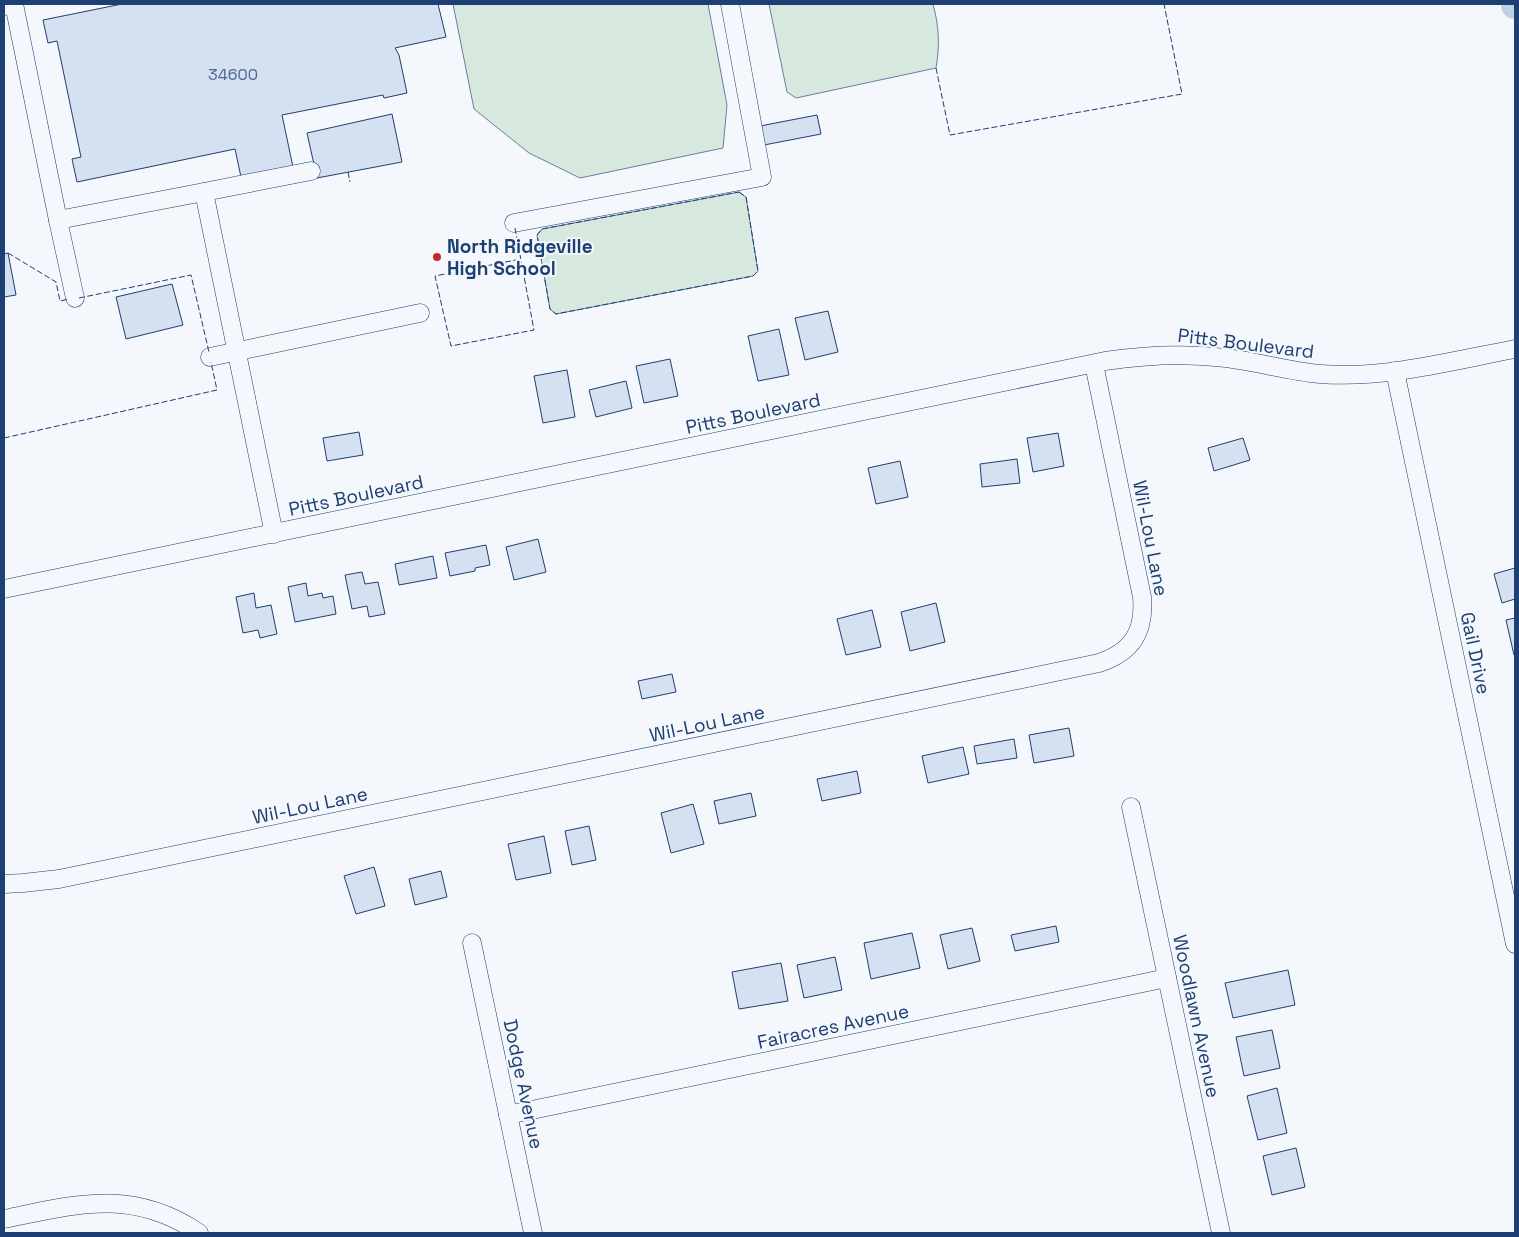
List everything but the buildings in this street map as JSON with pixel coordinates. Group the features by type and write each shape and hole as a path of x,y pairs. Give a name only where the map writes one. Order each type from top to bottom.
{"street":[{"path":"4,6 14,4 75,298"},
{"path":"514,223 762,177 730,4"},
{"path":"58,220 311,171"},
{"path":"204,192 274,534"},
{"path":"210,357 420,314"},
{"name":"Pitts Boulevard","path":"4,589 1137,356 1190,355 1228,358 1289,370 1320,374 1352,375 1395,371 1515,349"},
{"name":"Wil-Lou Lane","path":"4,884 23,884 59,879 1099,664 1113,659 1125,650 1134,639 1141,626 1143,604 1094,364"},
{"name":"Gail Drive","path":"1395,371 1515,944"},
{"name":"Woodlawn Avenue","path":"1131,807 1221,1233"},
{"name":"Dodge Avenue","path":"472,943 533,1233"},
{"name":"Fairacres Avenue","path":"508,1115 1167,978"},
{"path":"4,1219 81,1204 111,1203 134,1206 156,1212 200,1233"}],"shaded area":[{"path":"453,4 708,4 727,105 723,148 580,178 529,153 474,109"},
{"path":"769,4 933,4 938,36 936,68 796,98 787,92"},
{"path":"739,192 746,197 758,271 753,276 556,314 550,309 537,235 542,229"}],"fence":[{"path":"936,68 950,135 1182,94 1164,4"},
{"path":"348,172 350,182"},
{"path":"739,192 746,197 758,271 753,276 556,314 550,309 537,235 542,229 739,192"},
{"path":"515,228 534,330 451,346 435,276 521,259"},
{"path":"8,253 56,282 60,301 69,299"},
{"path":"79,298 191,275 209,352"},
{"path":"4,438 217,390 211,362"}],"place":[{"name":"North Ridgeville High School","path":"437,257"}]}
